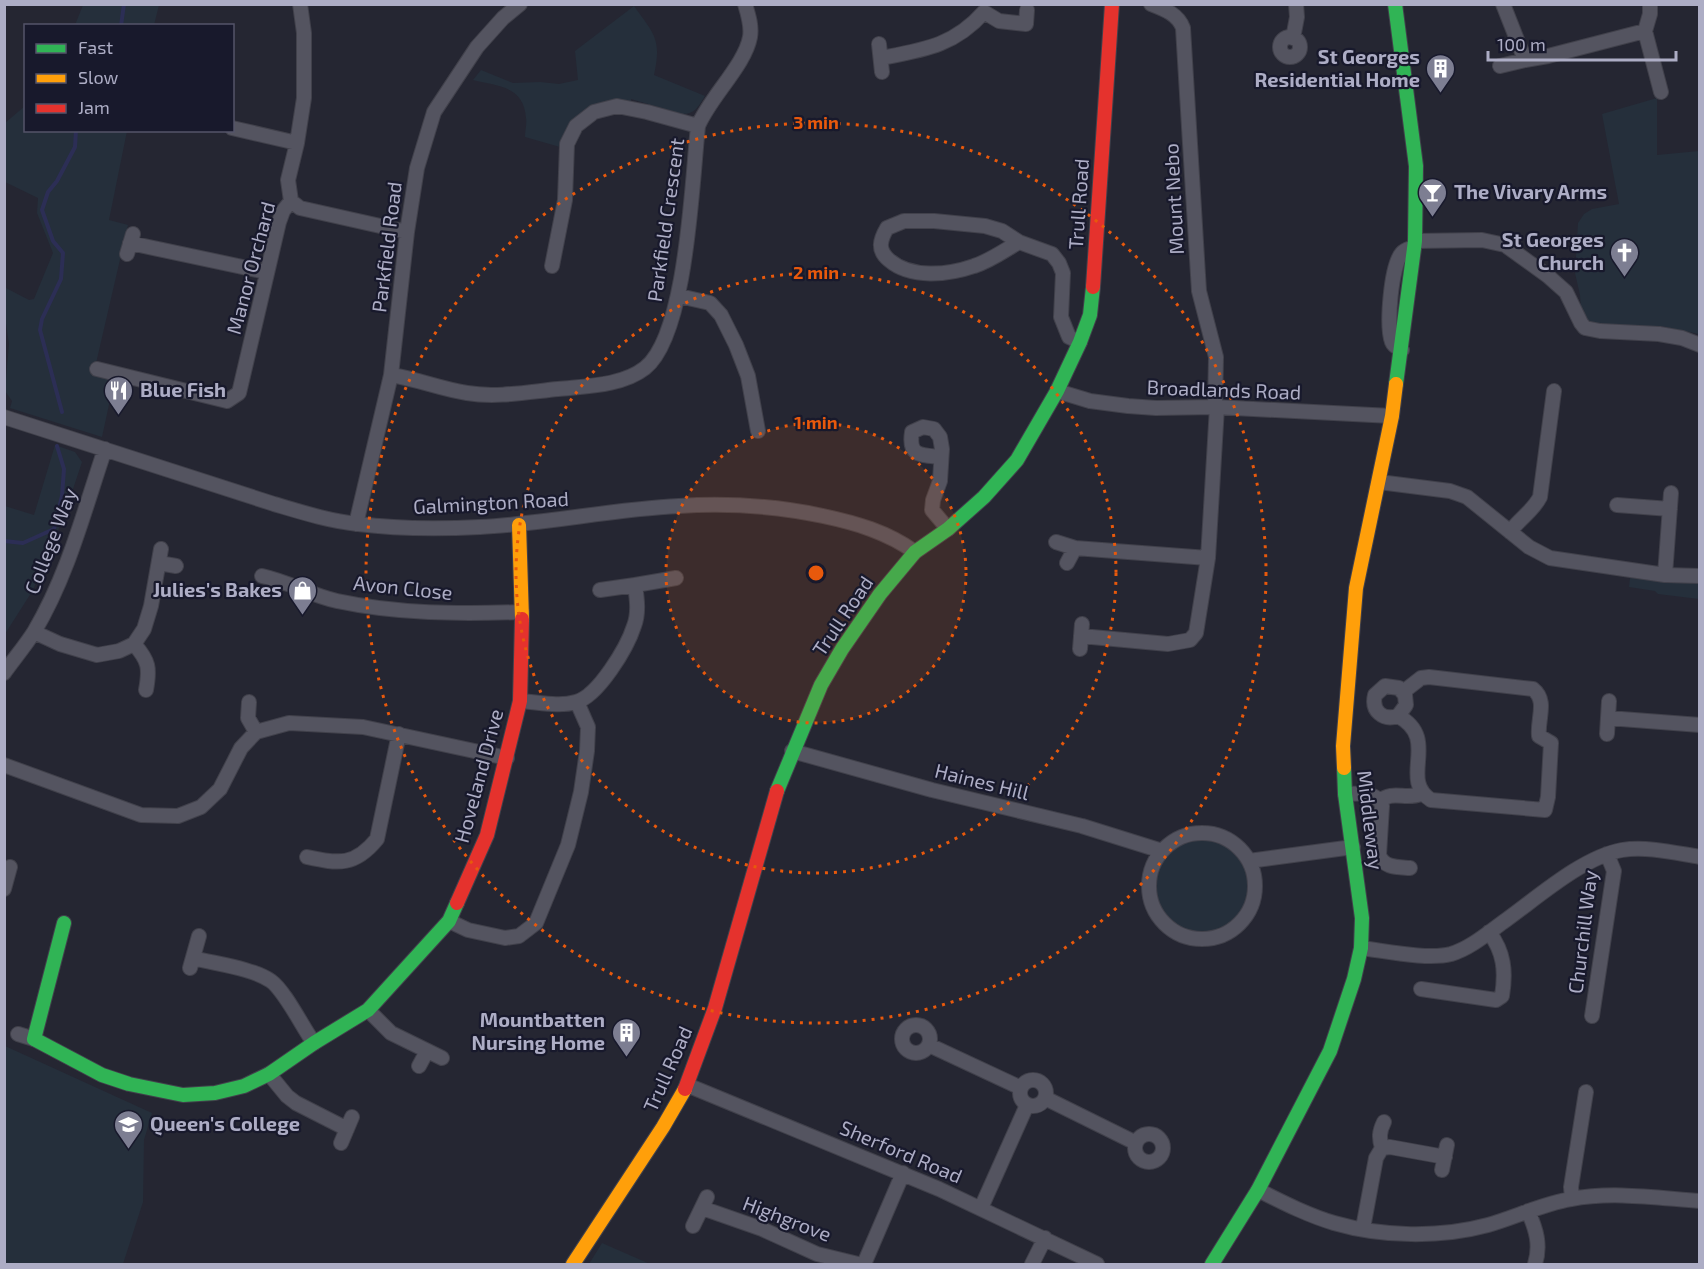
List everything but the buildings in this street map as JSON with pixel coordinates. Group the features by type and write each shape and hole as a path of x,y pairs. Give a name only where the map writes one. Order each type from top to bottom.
{"street":[{"name":"Manor Orchard","path":"97,369 228,401 239,393 266,272 283,211 291,201 288,180 304,98 306,63 300,4"},
{"name":"Parkfield Road","path":"357,524 391,375 407,232 417,168 434,112 477,47 503,18 520,4"},
{"name":"Parkfield Crescent","path":"391,375 466,393 484,394 540,391 615,382 646,368 661,349 679,296 698,126 740,59 750,37 749,17 745,4"},
{"name":"Trull Road","path":"573,1264 657,1136 687,1085 715,1008 781,778 821,685 842,649 880,594 915,552 948,529 984,497 1017,459 1057,391 1080,342 1090,315 1094,279 1112,4"},
{"path":"1293,38 1297,17 1296,4"},
{"name":"Middleway","path":"1212,1264 1258,1190 1330,1050 1354,979 1360,948 1362,918 1345,794 1343,746 1356,588 1392,416 1415,244 1415,157 1395,4"},
{"path":"1503,4 1525,60"},
{"path":"1650,4 1645,32 1661,92"},
{"name":"Mount Nebo","path":"1081,636 1168,644 1190,640 1196,633 1208,558 1216,407 1216,357 1199,291 1183,28 1180,20 1156,6"},
{"path":"879,44 881,65 957,37 971,27 984,8 999,21 1025,31 1027,10"},
{"path":"1500,66 1645,32"},
{"path":"551,266 565,200 567,144 576,126 594,112 617,106 698,126"},
{"path":"234,128 297,143"},
{"path":"291,201 300,208 407,232"},
{"path":"1020,242 976,266 958,271 928,273 913,272 897,266 881,253 880,245 887,228 903,221 934,221 985,226 1002,231 1020,242 1052,254 1063,273 1061,318 1069,337 1080,342"},
{"path":"1415,244 1482,240 1505,245 1566,292 1585,328 1659,334 1682,338 1700,345"},
{"path":"130,244 266,272"},
{"path":"679,296 710,303 721,315 748,376 757,431"},
{"name":"Broadlands Road","path":"1057,391 1090,401 1128,406 1216,407 1392,416"},
{"path":"1510,532 1535,506 1540,497 1554,391"},
{"name":"Galmington Road","path":"4,417 274,504 319,517 357,524 418,529 519,525 678,506 752,506 850,521 895,538 915,552"},
{"name":"College Way","path":"4,673 34,632 68,562 105,449"},
{"path":"941,457 940,481 932,510 948,529"},
{"path":"1379,482 1450,491 1467,497 1529,548 1550,558 1665,575 1700,576"},
{"path":"1665,575 1671,493"},
{"path":"1617,505 1670,509"},
{"name":"Hoveland Drive","path":"34,1039 102,1074 156,1091 183,1095 216,1093 244,1086 269,1074 368,1010 449,921 487,836 520,701 522,612 519,525"},
{"path":"1056,542 1075,548 1208,558"},
{"path":"1067,563 1075,548"},
{"path":"34,632 60,644 97,655 119,651 134,644 144,629 151,606 160,556 177,566"},
{"name":"Avon Close","path":"262,576 283,581 316,596 375,608 433,613 522,612"},
{"path":"597,588 680,578"},
{"path":"281,595 283,581"},
{"path":"520,701 556,704 577,702 596,690 634,626 638,604 635,585"},
{"path":"134,644 147,661 150,673 146,690"},
{"path":"1398,716 1406,705 1403,692 1393,686 1385,686 1378,690 1374,700 1379,713 1389,718 1398,716 1406,720 1416,733 1419,752 1417,771 1421,794 1431,800 1545,810 1548,797 1551,743 1539,736 1542,702 1540,694 1533,688 1429,677 1421,678 1403,692"},
{"path":"1347,697 1374,700"},
{"path":"1607,734 1609,701"},
{"path":"249,702 248,718 256,732"},
{"path":"449,921 468,930 505,938 519,936 536,923 568,845 581,792 588,727 577,702"},
{"path":"1608,718 1700,725"},
{"path":"5,765 141,814 178,816 201,807 220,789 241,747 256,732 289,723 363,727 507,758"},
{"path":"307,857 321,866 352,860 367,851 377,839 399,734"},
{"name":"Haines Hill","path":"792,751 932,790 1082,826 1162,851"},
{"path":"1345,794 1366,794 1375,796 1380,801 1383,806 1378,855 1381,861 1388,866 1410,868"},
{"path":"1380,801 1384,797 1396,795 1412,798 1421,794"},
{"path":"1202,833 1217,835 1230,841 1241,850 1249,861 1255,883 1254,897 1243,921 1233,930 1221,936 1206,939 1189,938 1173,931 1159,918 1152,906 1148,888 1151,869 1162,851 1180,838 1202,833"},
{"path":"1249,861 1353,847"},
{"name":"Churchill Way","path":"1360,948 1435,956 1451,954 1463,950 1586,864 1606,854 1624,850 1649,849 1700,857"},
{"name":"Churchill Way","path":"1592,1016 1614,872 1606,854"},
{"path":"4,889 10,867"},
{"path":"18,1034 34,1039 66,941 64,922"},
{"path":"1421,989 1496,1000 1502,996 1505,976 1500,950 1489,932"},
{"path":"199,936 192,963 255,974 271,981 314,1043"},
{"path":"368,1010 391,1033 442,1058"},
{"path":"929,1045 1022,1088"},
{"path":"419,1066 427,1051"},
{"path":"269,1074 287,1096 296,1103 350,1123 341,1143"},
{"path":"1031,1080 1039,1082 1046,1090 1045,1098 1038,1105 1027,1105 1021,1098 1022,1088 1031,1080"},
{"name":"Sherford Road","path":"687,1085 903,1173 1097,1264"},
{"path":"1572,1198 1571,1187 1586,1092"},
{"path":"1045,1098 1136,1143"},
{"path":"981,1208 1027,1105"},
{"path":"1363,1228 1376,1158 1382,1148 1379,1136 1384,1122"},
{"path":"1382,1148 1390,1147 1445,1157"},
{"path":"864,1264 903,1173"},
{"path":"1258,1190 1334,1223 1411,1234 1449,1233 1488,1225 1572,1198 1635,1197 1700,1201"},
{"name":"Highgrove","path":"693,1226 705,1202 817,1254 858,1264"},
{"path":"1528,1211 1537,1231 1535,1264"},
{"path":"1032,1264 1045,1238"}],"shaded area":[{"path":"83,4 159,5 154,24 75,24"},
{"path":"634,6 654,38 657,53 654,75 705,96 693,111 682,114 631,99 631,102 571,124 560,147 525,137 524,107 515,93 500,86 473,80 481,70 513,83 559,84 578,80 575,51"},
{"path":"1657,98 1657,155 1699,151 1699,334 1661,326 1661,330 1593,324 1586,321 1581,308 1575,273 1578,223 1584,214 1592,209 1619,204 1602,114"},
{"path":"24,107 24,132 127,132 109,220 128,225 94,372 115,377 102,437 10,408 12,401 5,391 9,344 4,287 29,300 34,299 53,253 37,213 38,198 5,182 5,123"},
{"path":"55,445 75,452 82,462 63,519 33,590 5,634 5,506 34,515"},
{"path":"1636,576 1699,581 1699,599 1658,594 1655,591 1629,587 1630,578"},
{"path":"1201,839 1219,843 1234,853 1244,868 1248,886 1244,904 1234,919 1219,929 1201,933 1183,929 1168,919 1158,904 1154,886 1158,868 1168,853 1183,843"},
{"path":"5,1046 152,1113 144,1140 143,1202 123,1264 5,1264"},
{"path":"602,1243 650,1264 589,1264"}],"waterway":[{"path":"121,24 124,4"},
{"path":"62,412 40,330 42,319 61,279 63,253 53,241 42,210 48,192 57,181 75,147 76,132"},
{"path":"4,541 23,543 54,529 62,496 64,469 57,446"}],"traffic: fast":[{"path":"1395,4 1416,166 1415,241 1396,384"},
{"path":"777,791 821,685 842,649 880,594 915,552 948,529 984,497 1017,460 1057,391 1080,342 1090,315 1093,287"},
{"path":"1212,1264 1258,1190 1330,1051 1354,979 1361,948 1362,918 1345,794 1344,768"},
{"path":"64,923 34,1039 102,1075 129,1084 183,1095 215,1093 244,1086 269,1074 368,1010 449,921 457,903"}],"traffic: slow":[{"path":"1344,768 1343,746 1356,588 1392,416 1396,384"},
{"path":"519,525 522,619"},
{"path":"573,1264 663,1127 685,1089"}],"traffic: jam":[{"path":"1093,287 1112,4"},
{"path":"457,903 487,835 520,701 522,619"},
{"path":"685,1089 715,1008 777,791"}],"place":[{"name":"St Georges Residential Home","path":"1441,94"},
{"name":"The Vivary Arms","path":"1433,218"},
{"name":"St Georges Church","path":"1625,278"},
{"name":"Blue Fish","path":"119,416"},
{"name":"Julies's Bakes","path":"303,616"},
{"name":"Mountbatten Nursing Home","path":"626,1058"},
{"name":"Queen's College","path":"129,1150"}]}
